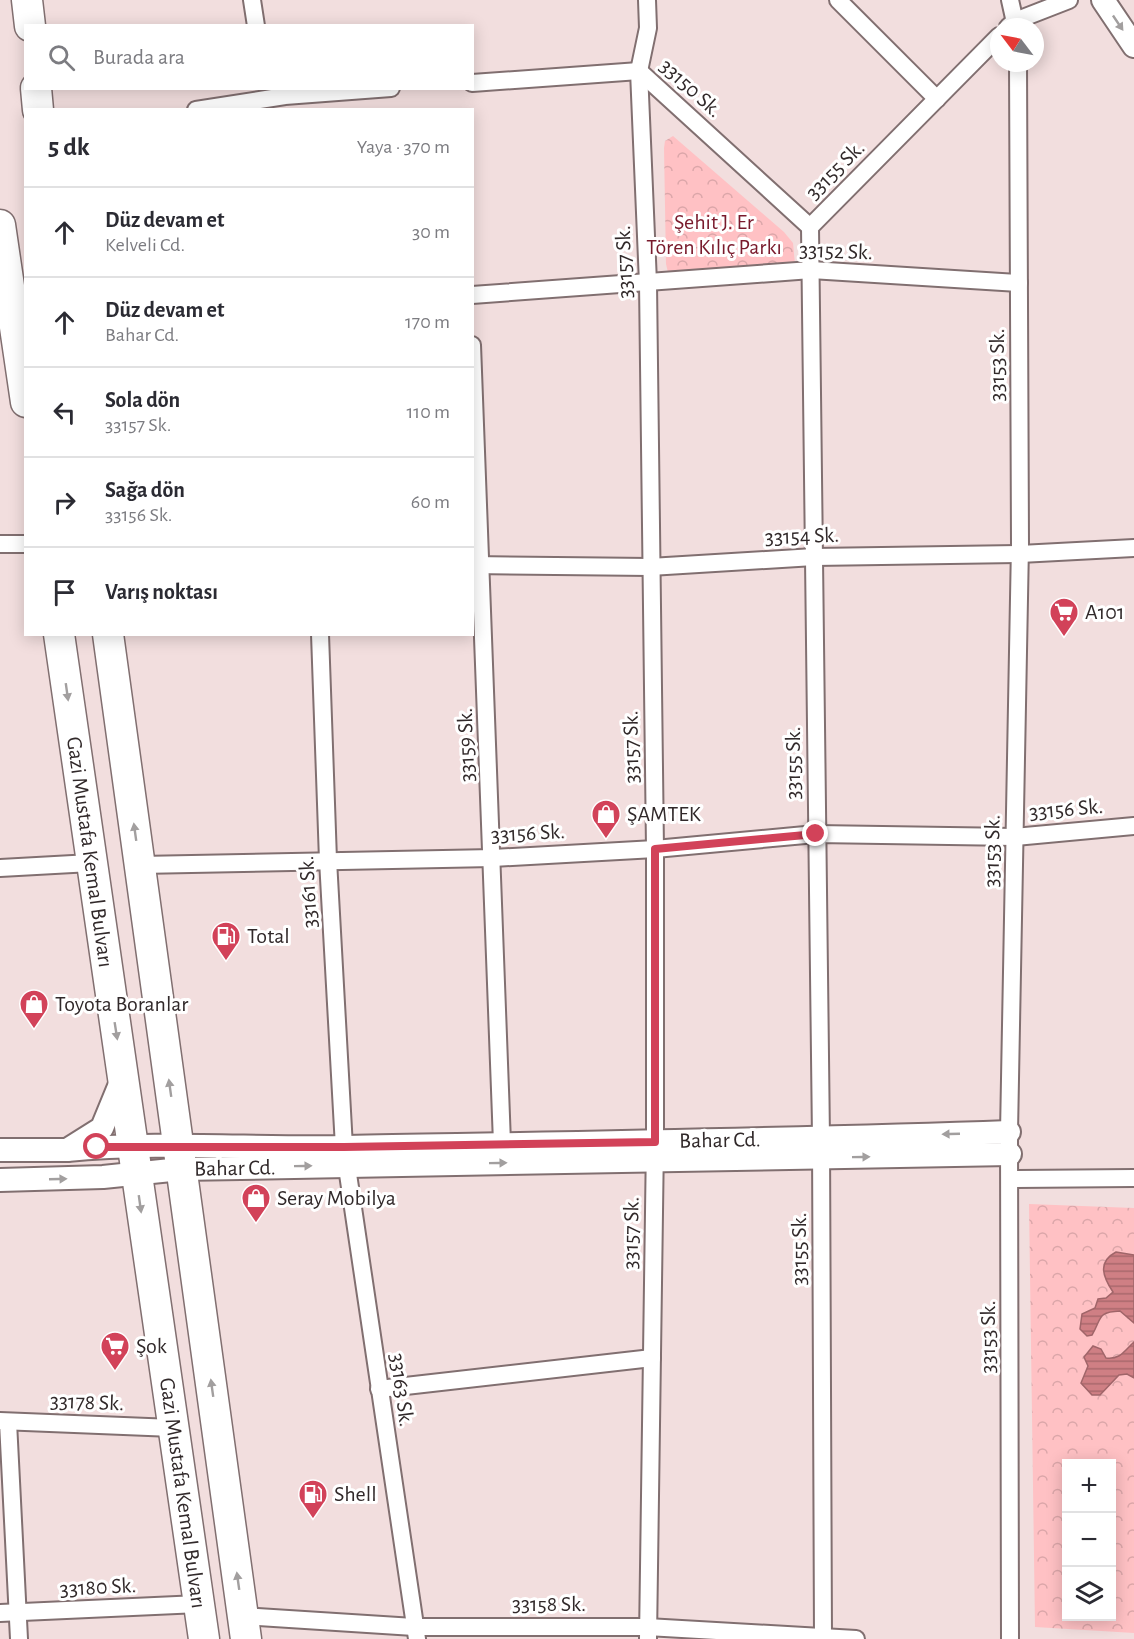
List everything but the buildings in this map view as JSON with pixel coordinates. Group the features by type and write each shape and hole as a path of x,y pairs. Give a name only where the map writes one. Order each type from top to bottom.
{"highway":[{"path":"27,0 30,24"},
{"path":"36,90 38,108"},
{"path":"0,225 24,388"},
{"name":"Gazi Mustafa Kemal Bulvarı","path":"59,636 204,1639"},
{"name":"Gazi Mustafa Kemal Bulvarı","path":"108,636 244,1628"}],"street":[{"path":"252,0 256,24"},
{"name":"33157 Sk.","path":"647,0 648,28 639,71 648,283 655,849 655,1151 647,1633"},
{"path":"838,0 937,99"},
{"path":"1010,0 1012,18"},
{"path":"1029,18 1069,0"},
{"path":"1103,0 1134,46"},
{"name":"33155 Sk.","path":"823,1638 821,1148 810,227 990,45"},
{"name":"33150 Sk.","path":"474,83 639,71 810,227"},
{"name":"33153 Sk.","path":"1010,1639 1010,1143 1020,554 1018,72"},
{"path":"210,108 369,90"},
{"name":"33152 Sk.","path":"474,296 811,270 1019,283"},
{"name":"33159 Sk.","path":"474,433 477,565 493,858 502,1143"},
{"path":"0,544 24,544"},
{"name":"33154 Sk.","path":"477,565 651,567 814,557 1020,554 1134,548"},
{"name":"33161 Sk.","path":"320,636 328,860 345,1156"},
{"name":"33156 Sk.","path":"140,865 493,858 655,849 816,834 1015,837 1134,826"},
{"path":"0,868 91,863"},
{"path":"67,1150 102,1128 123,1077"},
{"name":"Bahar Cd.","path":"345,1156 502,1143 655,1151"},
{"name":"Bahar Cd.","path":"134,1160 180,1157 655,1151 1010,1143"},
{"path":"97,1147 102,1178"},
{"path":"0,1150 67,1150 97,1147 134,1160"},
{"name":"33163 Sk.","path":"345,1156 416,1633"},
{"path":"0,1180 102,1178 134,1160"},
{"path":"1010,1179 1134,1178"},
{"path":"379,1389 652,1358"},
{"path":"4,1421 20,1614 19,1639"},
{"name":"33178 Sk.","path":"4,1421 173,1428"},
{"name":"33180 Sk.","path":"0,1613 20,1614 199,1604"},
{"name":"33158 Sk.","path":"244,1628 416,1633 647,1633 856,1639"}],"green space":[{"name":"Şehit J. Er Tören Kılıç Parkı","path":"673,136 784,232 793,243 795,264 670,281 666,264 664,148 665,141"},
{"path":"1029,1204 1134,1208 1134,1633 1035,1627"}],"shaded area":[{"path":"1116,1252 1134,1255 1134,1323 1120,1311 1107,1313 1101,1317 1092,1335 1087,1336 1080,1329 1082,1314 1095,1308 1098,1299 1106,1298 1113,1292 1105,1275 1104,1265 1106,1260"},
{"path":"1134,1342 1134,1378 1127,1374 1119,1375 1100,1395 1092,1395 1081,1383 1088,1366 1084,1357 1093,1346 1101,1349 1106,1358 1115,1358"}],"place":[{"name":"A101","path":"1064,638"},
{"name":"ŞAMTEK","path":"606,840"},
{"name":"Total","path":"226,962"},
{"name":"Toyota Boranlar","path":"34,1030"},
{"name":"Seray Mobilya","path":"256,1224"},
{"name":"Şok","path":"115,1372"},
{"name":"Shell","path":"313,1520"}],"route":[{"path":"97,1147 344,1147 655,1142 655,849 816,834"}]}
